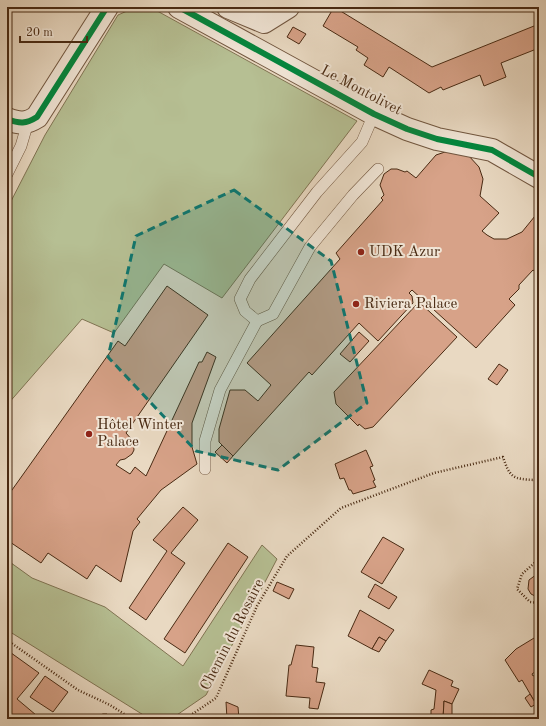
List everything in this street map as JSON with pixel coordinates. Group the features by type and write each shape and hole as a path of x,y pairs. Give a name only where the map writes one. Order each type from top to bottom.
{"street":[{"path":"17,121 37,117 107,7"},
{"name":"Le Montolivet","path":"179,7 374,114 407,129 437,139 492,150 539,177"},
{"path":"228,7 264,22 288,7"}],"lane":[{"path":"257,321 245,312 240,299 250,279 317,192 362,142 374,114"},
{"path":"7,174 22,146 17,121"},
{"path":"205,469 205,441 220,390 257,321 273,314 310,247 353,195 378,169"}],"path":[{"path":"539,559 522,574 517,589 530,602 539,603"},
{"path":"7,640 78,690 110,705 132,719"}],"highlighted area":[{"path":"234,190 331,261 367,403 278,470 196,451 108,357 136,236"}],"green space":[{"path":"136,7 150,7 357,121 222,298 164,264 114,333 82,319 7,405 7,209 45,135 118,15"},
{"path":"262,545 277,559 206,695 171,719 145,716 7,630 7,560 32,578 105,607 183,666"}],"building":[{"path":"334,7 432,67 539,24 539,48 501,63 506,77 484,86 480,75 443,90 441,87 429,93 389,67 383,77 364,65 368,58 356,50 358,47 323,26"},
{"path":"293,27 306,34 299,44 287,37"},
{"name":"Riviera Palace","path":"445,152 468,155 479,167 483,179 480,196 499,213 482,231 487,235 494,239 507,239 522,232 535,216 539,220 539,274 533,270 519,285 519,289 509,299 515,305 476,348 412,290 409,293 412,296 413,303 378,341 359,323 312,375 309,372 233,456 219,442 219,429 230,390 245,390 258,401 271,385 247,363 340,259 336,253 383,200 381,198 384,195 380,185 384,174 391,169 397,169 405,172 407,171 416,178 436,155"},
{"name":"Hôtel Winter Palace","path":"167,286 208,315 126,433 133,441 134,450 132,454 125,459 120,460 116,465 130,474 135,467 146,476 199,362 202,362 207,352 216,357 192,423 192,447 197,464 161,490 137,519 140,522 133,531 121,582 96,565 87,579 48,553 41,563 7,540 7,497 118,341 125,346"},
{"path":"419,302 457,337 373,427 365,429 359,424 358,426 336,404 334,392"},
{"path":"359,332 369,341 350,362 340,354"},
{"path":"499,364 508,370 497,385 488,379"},
{"path":"222,445 233,456 227,463 215,452"},
{"path":"366,450 373,466 370,467 376,487 353,494 351,490 349,490 344,478 340,479 335,464"},
{"path":"183,507 198,520 171,553 185,563 146,620 129,608 167,551 153,540"},
{"path":"383,537 404,549 382,584 361,572"},
{"path":"228,543 248,557 185,653 164,639"},
{"path":"539,574 539,598 531,594 528,589 529,580"},
{"path":"277,582 294,589 289,599 273,591"},
{"path":"375,584 397,597 389,609 368,597"},
{"path":"360,610 394,630 386,641 379,637 372,649 348,636"},
{"path":"539,635 539,669 532,674 533,676 539,673 539,702 536,704 522,680 519,682 505,660 516,649"},
{"path":"379,637 386,641 379,652 372,649"},
{"path":"296,645 314,647 312,667 318,668 316,682 325,683 318,709 309,708 310,698 286,696 289,665 291,665"},
{"path":"7,650 39,673 17,699 36,715 34,719 7,718"},
{"path":"429,670 453,681 451,686 459,689 452,704 444,701 443,719 431,719 431,710 434,709 436,690 422,684"},
{"path":"45,676 68,692 53,712 30,697"},
{"path":"530,694 536,704 531,707 525,698"},
{"path":"444,701 452,704 452,719 443,719"},
{"path":"226,702 238,707 239,719 227,719"},
{"path":"103,714 107,714 112,719 97,719"}],"cycle path":[{"path":"7,119 16,122 23,122 30,121 37,117 107,7"},
{"path":"179,7 374,114 407,129 437,139 492,150 539,177"}],"place":[{"name":"UDK Azur","path":"361,252"},
{"name":"Riviera Palace","path":"356,304"},
{"name":"Hôtel Winter Palace","path":"89,434"}]}
